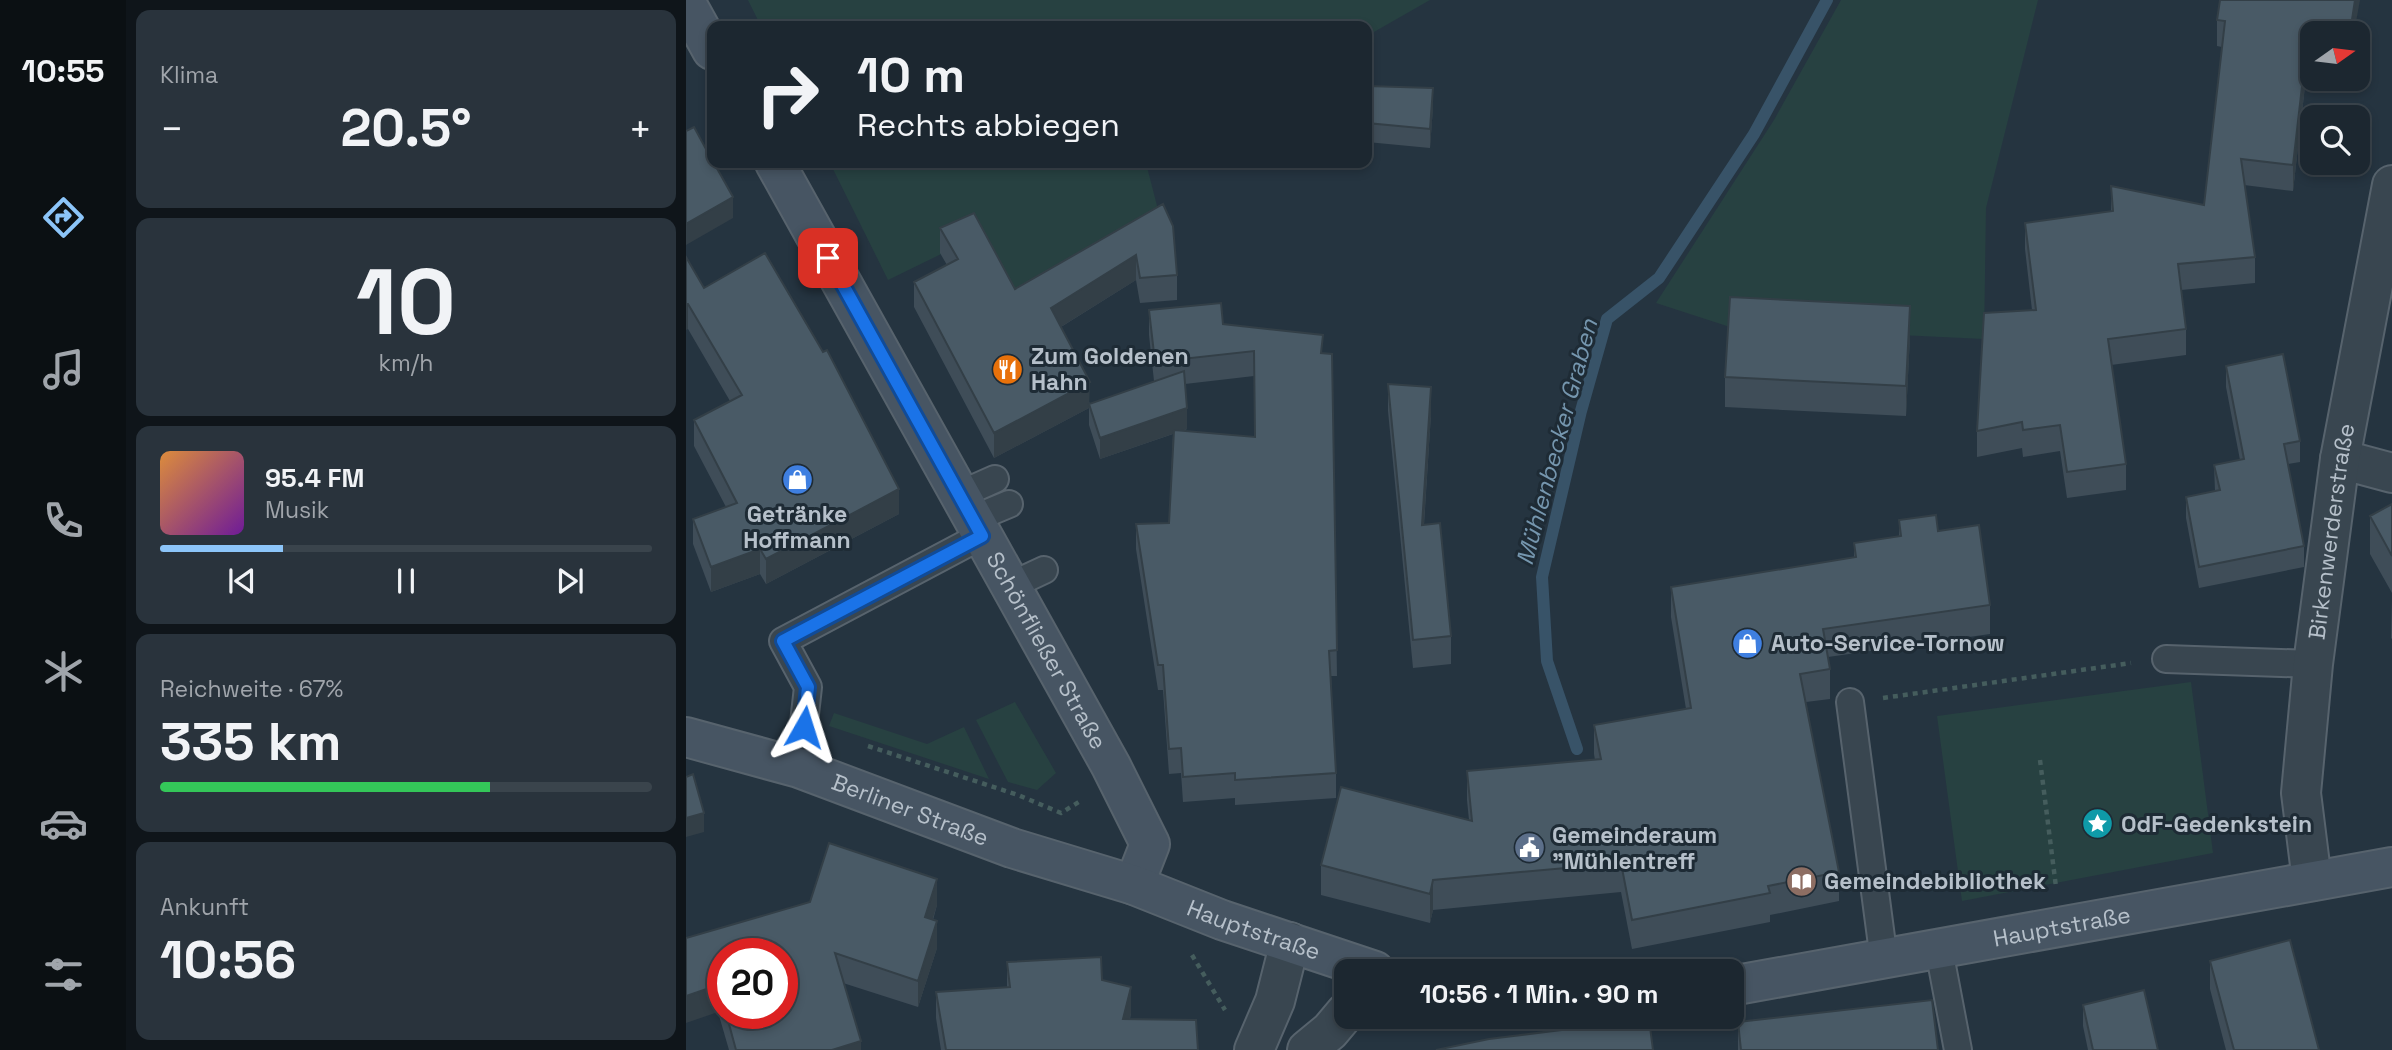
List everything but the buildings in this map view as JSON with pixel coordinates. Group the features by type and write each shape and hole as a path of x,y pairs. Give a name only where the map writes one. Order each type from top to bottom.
{"main road":[{"path":"686,3 707,41"},
{"name":"Schönfließer Straße","path":"778,168 1117,777 1150,844 1134,885"},
{"name":"Berliner Straße","path":"686,737 799,768 1012,848 1134,885"},
{"name":"Hauptstraße","path":"1744,984 2392,867"},
{"name":"Hauptstraße","path":"1134,885 1222,920 1340,959"}],"street":[{"name":"Birkenwerderstraße","path":"2312,881 2301,793 2313,664 2340,459 2392,185"},
{"path":"2340,459 2392,472"},
{"path":"1254,1050 1275,1001 1290,942"},
{"path":"1307,1050 1334,1026"}],"lane":[{"path":"971,517 995,479"},
{"path":"799,768 808,687 783,641 971,517 1009,504"},
{"path":"1010,586 1044,570"},
{"path":"2166,659 2313,664"},
{"path":"1850,702 1884,960"},
{"path":"1939,950 1958,1050"}],"path":[{"path":"1850,702 2166,659"},
{"path":"866,745 1006,790 1061,813 1117,777"},
{"path":"2040,760 2056,888"},
{"path":"1190,952 1230,1018"}],"green space":[{"path":"748,0 1430,0 1372,33 1372,21 758,21"},
{"path":"1841,0 2038,0 1986,208 1984,339 1730,327 1656,303 1774,120"},
{"path":"832,168 1147,168 1163,229 1011,316 974,238 888,280"},
{"path":"2191,682 2213,853 1962,901 1937,716"},
{"path":"1015,702 1056,773 1037,790 1008,782 976,720"},
{"path":"834,713 927,744 964,727 989,779 829,726"}],"waterway":[{"name":"Mühlenbecker Graben","path":"1577,749 1547,661 1542,577 1581,411 1607,319 1659,278 1754,134 1827,0"}],"place":[{"name":"Zum Goldenen Hahn","path":"1008,369"},
{"name":"Getränke Hoffmann","path":"797,480"},
{"name":"Auto-Service-Tornow","path":"1748,643"},
{"name":"OdF-Gedenkstein","path":"2098,824"},
{"name":"Gemeinderaum \"Mühlentreff","path":"1529,848"},
{"name":"Gemeindebibliothek","path":"1801,881"}],"route":[{"path":"804,727 808,687 783,641 982,536 828,258"}]}
